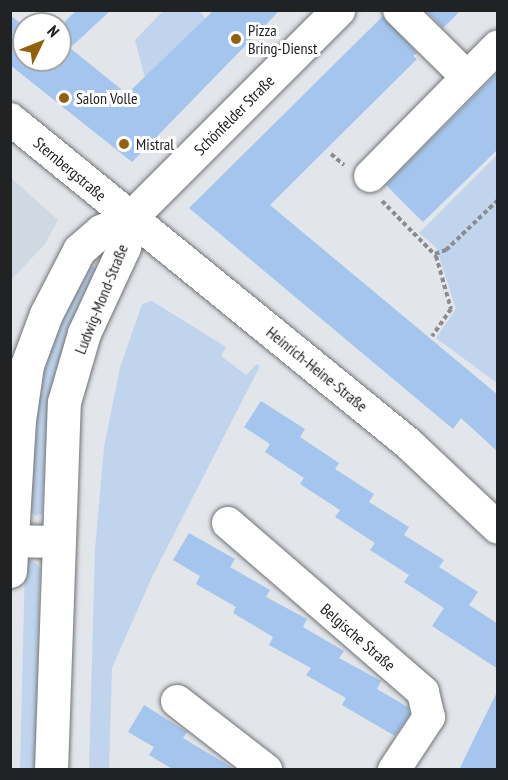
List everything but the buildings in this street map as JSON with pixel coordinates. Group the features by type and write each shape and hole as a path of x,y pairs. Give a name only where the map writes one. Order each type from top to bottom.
{"main road":[{"name":"Schönfelder Straße","path":"129,219 338,10"},
{"name":"Ludwig-Mond-Straße","path":"10,572 19,420 27,365 46,314 79,250 101,231 129,219"},
{"name":"Ludwig-Mond-Straße","path":"51,770 57,543 64,402 84,333 124,247 129,219"}],"street":[{"path":"399,10 467,77"},
{"path":"365,181 498,46"},
{"name":"Sternbergstraße","path":"10,119 129,219"},
{"name":"Heinrich-Heine-Straße","path":"129,219 410,444 498,528"},
{"name":"Belgische Straße","path":"228,523 423,692 429,717 394,770"},
{"path":"11,541 57,543"},
{"path":"177,701 266,770"}],"path":[{"path":"331,154 365,181 434,255 451,309 432,336"},
{"path":"434,255 446,250 498,200"}],"shaded area":[{"path":"163,11 199,11 206,19 145,78 135,40"},
{"path":"497,155 497,383 436,338 456,309 436,247 419,233"},
{"path":"10,177 58,220 45,244 11,280"},
{"path":"89,264 98,270 48,403 42,513 36,516 30,511 35,403 58,324"},
{"path":"152,301 226,347 221,356 246,375 257,364 260,366 152,577 112,668 109,769 89,769 95,550 104,447 120,368 142,304"},
{"path":"32,560 40,568 35,769 20,770 25,563"}],"place":[{"name":"Pizza Bring-Dienst","path":"236,39"},
{"name":"Salon Volle","path":"64,98"},
{"name":"Mistral","path":"124,144"}]}
